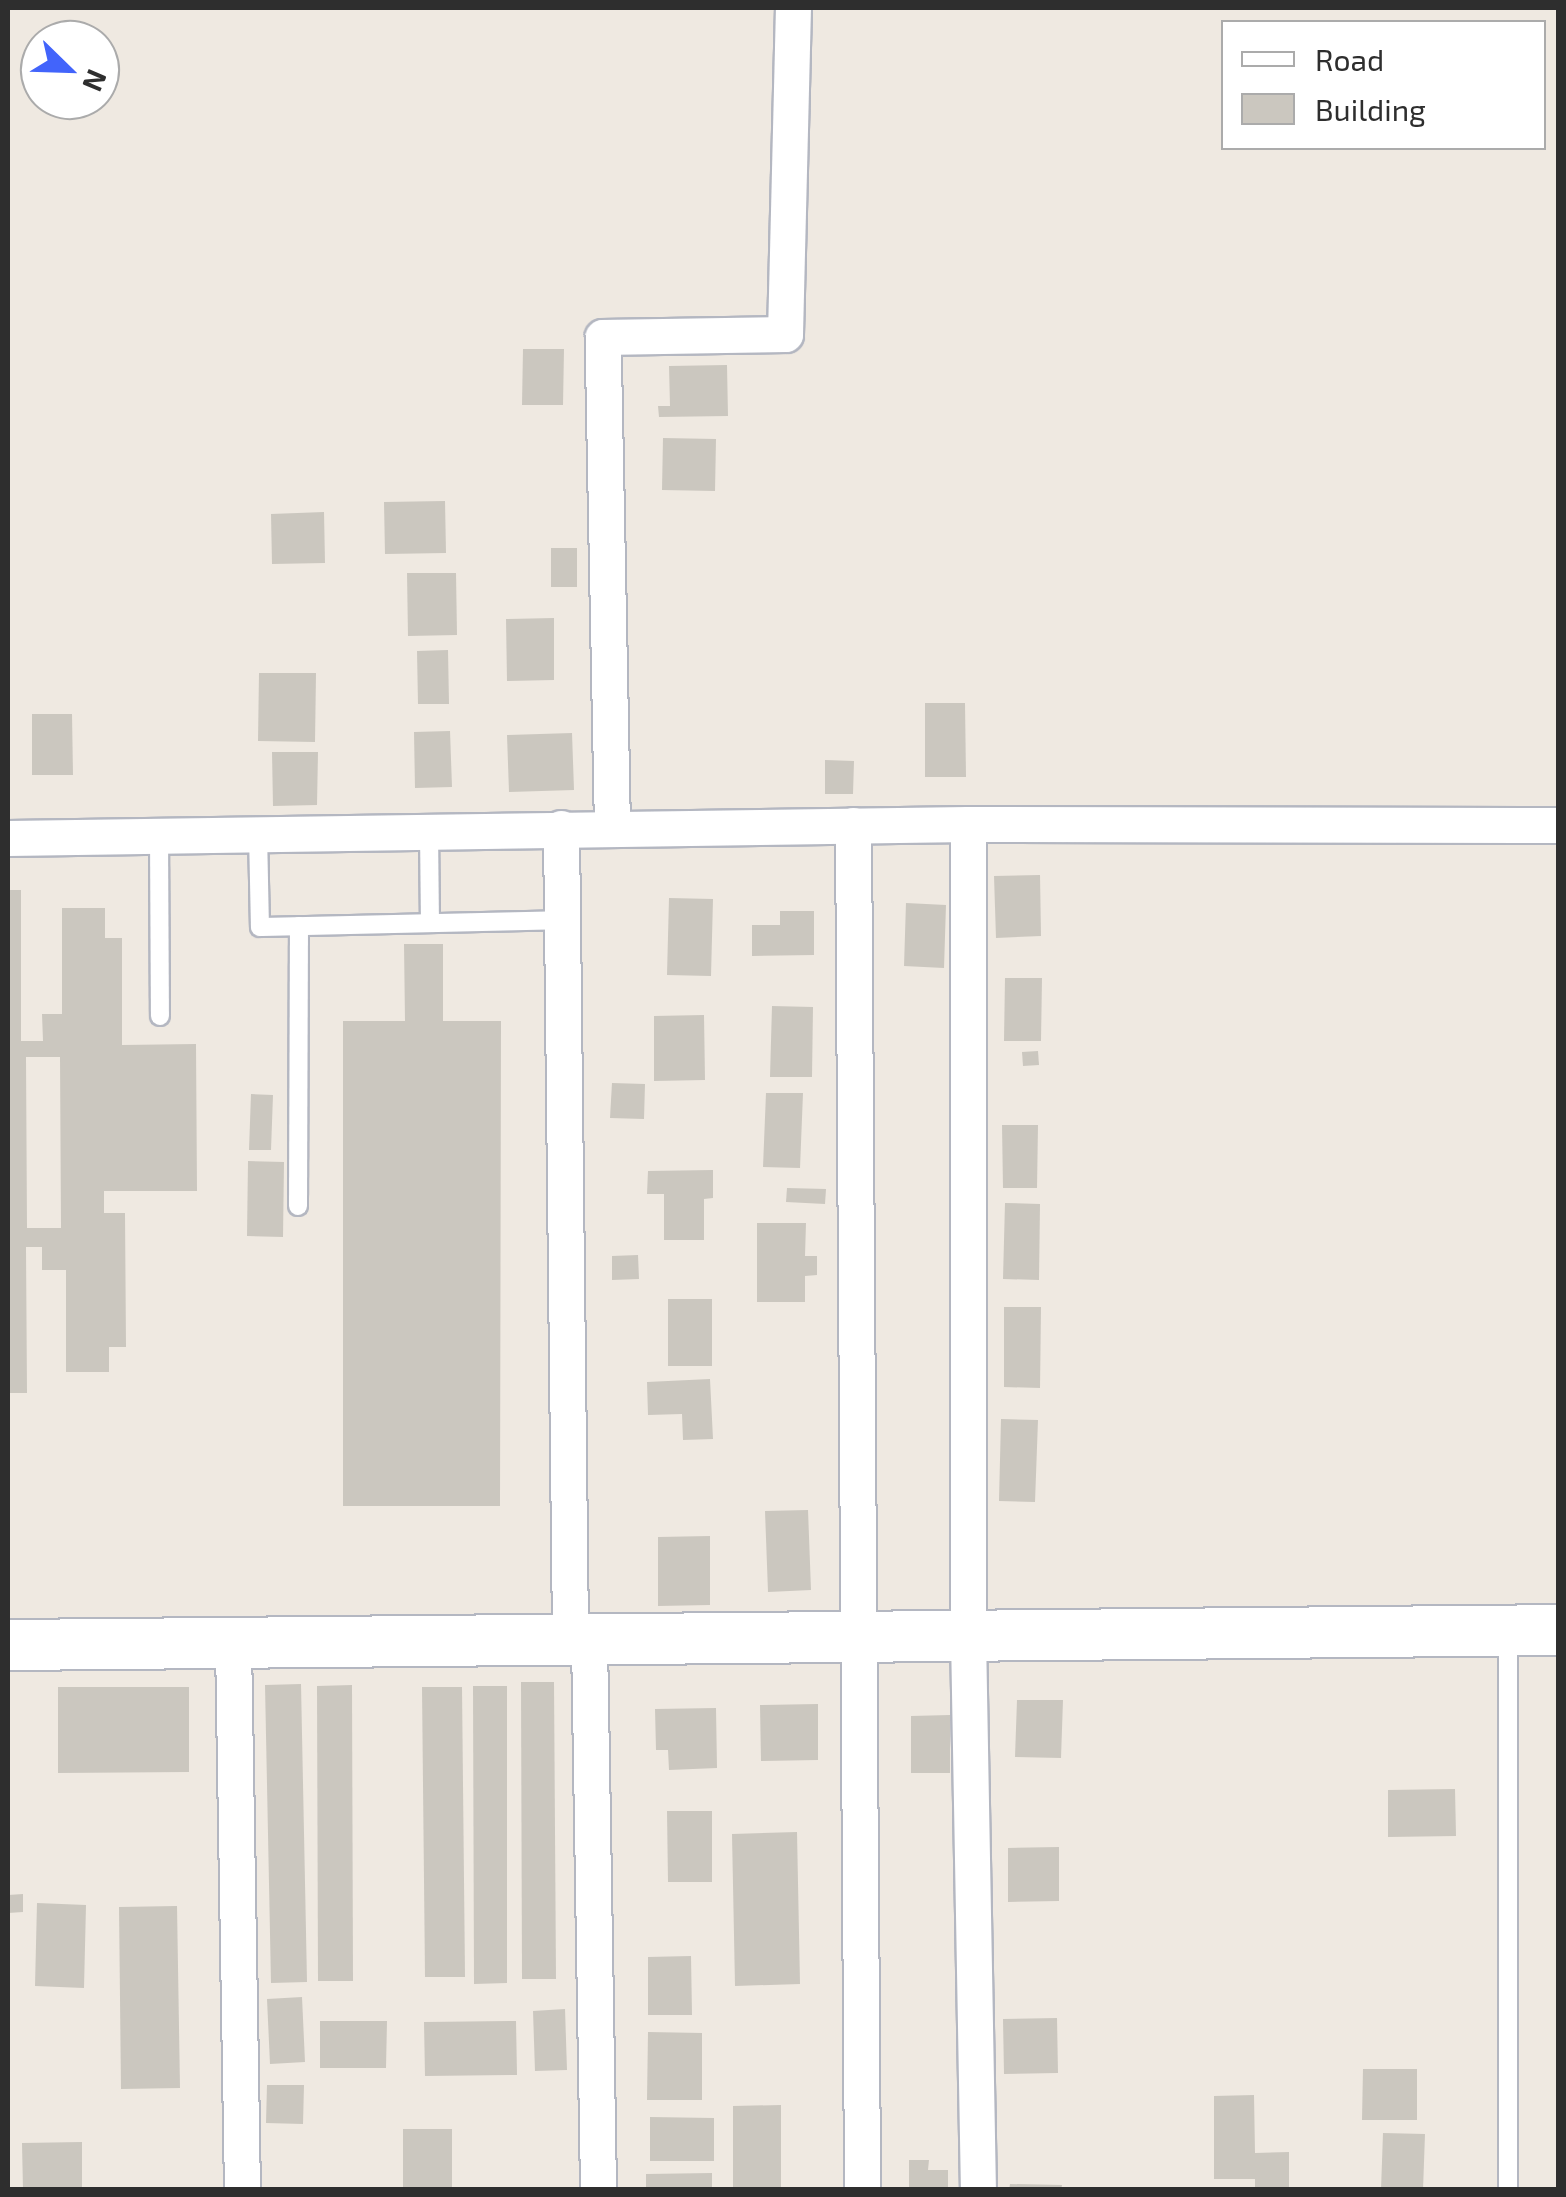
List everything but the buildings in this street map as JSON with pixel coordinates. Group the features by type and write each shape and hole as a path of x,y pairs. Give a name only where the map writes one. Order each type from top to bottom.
{"street":[{"path":"612,828 604,338 784,334 792,8"},
{"path":"968,824 968,1636 978,2190"},
{"path":"8,838 968,824 1558,826"},
{"path":"852,826 862,2190"},
{"path":"561,828 579,1640 598,2190"},
{"path":"8,1645 1558,1630"},
{"path":"233,1643 242,2190"}],"lane":[{"path":"429,830 430,923"},
{"path":"258,833 260,928 562,920"},
{"path":"158,835 160,1016"},
{"path":"298,1206 299,926"},
{"path":"1508,1630 1508,2190"}]}
